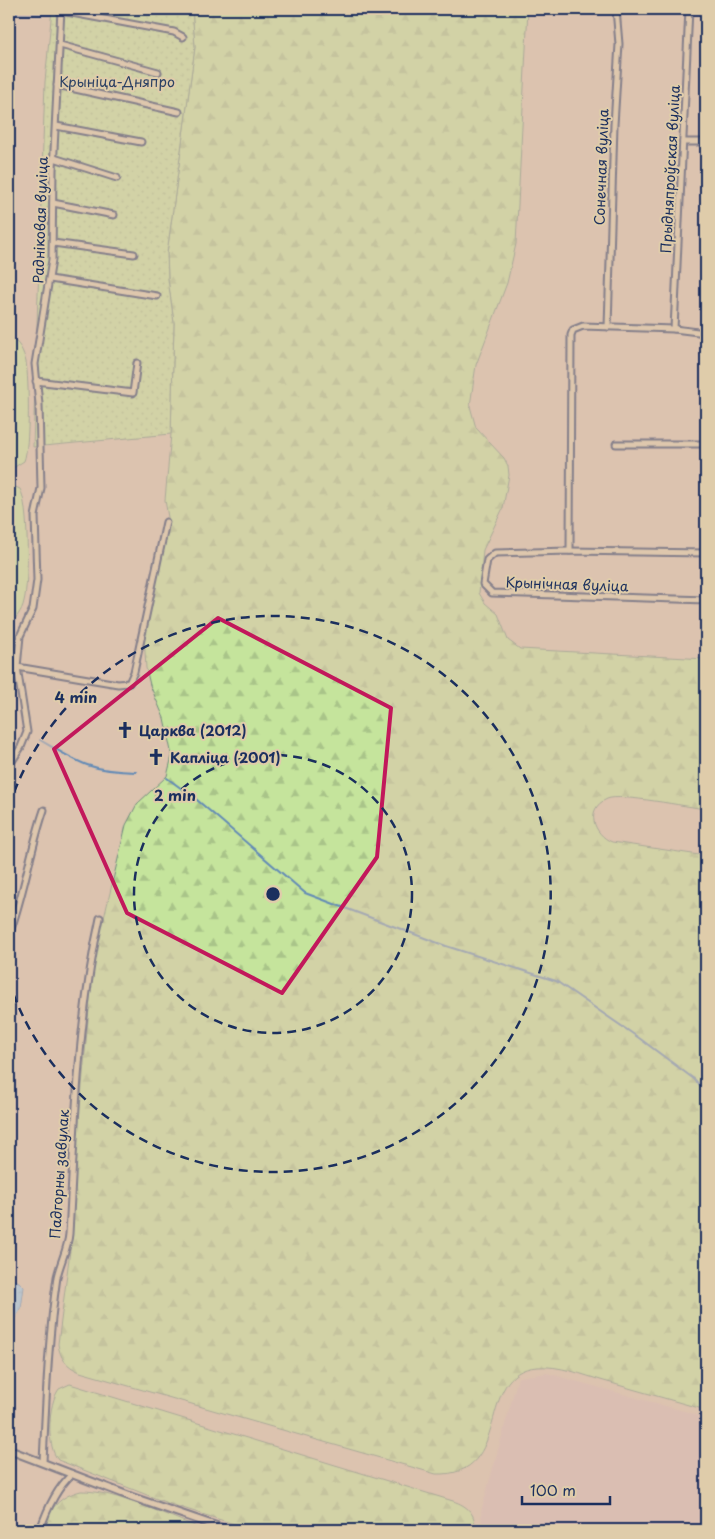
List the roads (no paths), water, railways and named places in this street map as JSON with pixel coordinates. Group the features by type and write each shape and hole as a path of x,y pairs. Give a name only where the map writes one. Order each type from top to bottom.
{"street":[{"name":"Сонечная вуліца","path":"608,327 614,125 619,44 616,9"},
{"name":"Прыдняпроўская вуліца","path":"674,329 688,9"},
{"path":"62,10 174,32 183,37"},
{"name":"Радніковая вуліца","path":"9,766 21,748 27,732 17,667 20,636 33,609 37,580 35,516 41,488 35,356 50,279 53,243 54,158 62,10"},
{"path":"60,45 158,72"},
{"path":"57,85 179,112"},
{"path":"56,126 141,142"},
{"path":"683,142 706,142"},
{"path":"54,158 118,178"},
{"path":"53,203 114,215"},
{"path":"53,243 134,254"},
{"path":"50,279 157,296"},
{"path":"706,333 674,329 576,327 571,335 570,398 570,551 706,553"},
{"path":"36,381 133,393 136,363"},
{"path":"616,444 706,444"},
{"path":"17,667 118,684 129,683 134,672 166,522"},
{"name":"Крынічная вуліца","path":"570,551 490,555 484,570 483,584 492,593 706,600"},
{"path":"9,935 22,899 31,850 44,810"},
{"name":"Падгорны завулак","path":"43,1462 47,1370 58,1276 68,1236 71,1164 82,1024 90,960 100,918"},
{"path":"9,1450 140,1500 228,1530"},
{"path":"40,1530 47,1510 61,1484 72,1474"}],"water":[{"path":"9,1278 19,1282 24,1287 21,1309 15,1318 9,1316"}],"waterway":[{"path":"13,14 50,15"},
{"path":"40,740 65,755 95,768 136,772"},
{"path":"167,778 197,800 305,893 446,946 556,981 639,1038 694,1079 706,1092"}],"place":[{"name":"Царква (2012)","path":"125,730"},
{"name":"Капліца (2001)","path":"156,757"}],"park label":[{"name":"Крыніца-Дняпро","path":"117,81"}]}
